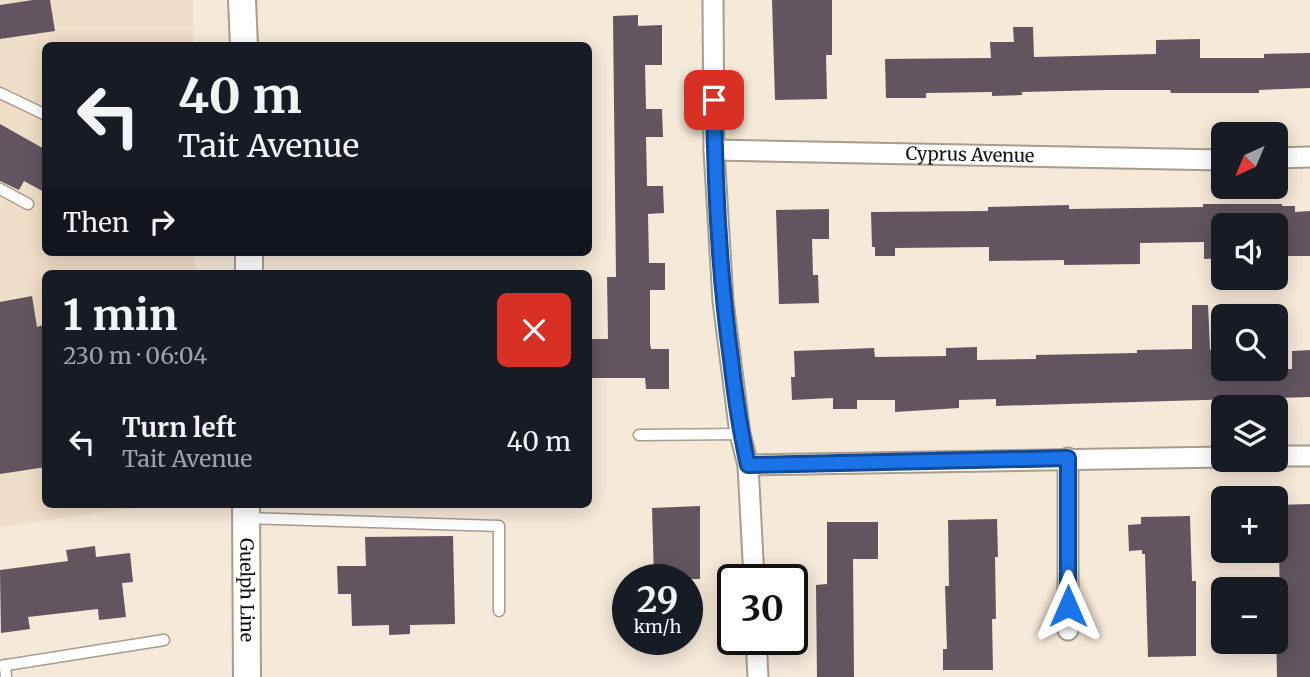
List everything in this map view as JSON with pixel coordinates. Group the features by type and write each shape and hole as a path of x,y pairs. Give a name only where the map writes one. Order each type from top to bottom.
{"main road":[{"path":"242,0 244,42"},
{"name":"Guelph Line","path":"246,511 247,677"}],"street":[{"path":"713,0 714,150 723,301 740,434 748,465 753,564"},
{"name":"Cyprus Avenue","path":"714,150 1211,160"},
{"path":"1288,158 1310,157"},
{"path":"1288,456 1310,456"},
{"path":"748,465 1211,457"},
{"path":"1068,458 1068,630"},
{"path":"757,655 758,677"}],"lane":[{"path":"0,93 42,113"},
{"path":"0,189 28,204"},
{"path":"639,435 740,434"},
{"path":"246,511 499,526 499,611"},
{"path":"6,677 3,666 164,640"}],"shaded area":[{"path":"0,0 193,0 193,42 42,42 42,256 195,256 196,270 42,270 42,508 133,508 0,527"}],"building":[{"path":"50,0 55,31 0,39 0,5"},
{"path":"772,0 832,0 832,55 826,55 827,99 775,100"},
{"path":"638,15 638,26 662,25 662,65 645,65 646,109 662,109 663,137 646,137 647,186 663,186 664,213 648,214 649,263 665,263 665,290 650,290 650,343 651,349 669,349 669,389 646,389 645,378 592,378 592,339 608,339 607,277 616,277 613,16"},
{"path":"1013,27 1033,27 1034,57 1156,54 1156,40 1200,39 1200,58 1264,58 1264,54 1310,53 1310,88 1259,90 1259,93 1105,90 1022,92 1022,95 992,96 992,92 926,93 926,98 886,98 885,59 991,58 990,42 1014,42"},
{"path":"0,124 42,148 42,191 24,181 19,190 0,181"},
{"path":"1203,204 1282,204 1295,206 1295,212 1310,211 1310,256 1288,256 1288,213 1211,213 1211,259 1204,259 1204,242 1140,243 1140,264 1064,265 1064,260 989,261 989,247 895,248 895,256 875,256 875,247 872,247 871,212 988,211 988,207 1069,205 1069,209 1203,207"},
{"path":"829,209 829,239 812,239 813,275 818,275 819,303 779,304 776,210"},
{"path":"32,296 37,327 42,325 42,468 0,474 0,302"},
{"path":"1192,305 1208,305 1211,381 1288,381 1288,369 1292,369 1292,351 1310,350 1310,397 1211,395 1211,400 996,406 996,399 959,400 959,408 895,412 895,400 857,400 857,409 833,409 833,398 792,400 794,351 874,348 875,357 946,356 946,348 977,347 977,360 1192,349"},
{"path":"1310,504 1310,677 1277,677 1277,654 1288,654 1288,577 1279,577 1279,563 1288,563 1288,505"},
{"path":"700,506 700,564 654,564 652,508"},
{"path":"1190,516 1192,581 1196,581 1196,656 1148,657 1145,554 1142,554 1142,550 1129,551 1128,525 1141,524 1141,517"},
{"path":"997,519 996,619 992,619 993,670 943,670 943,649 947,649 945,586 949,586 948,520"},
{"path":"827,522 878,522 878,559 853,559 854,677 817,677 816,585 827,584"},
{"path":"453,536 455,624 410,625 410,634 389,635 389,625 352,626 351,594 338,594 337,566 366,566 365,537"},
{"path":"95,546 96,557 130,553 133,582 122,583 126,617 99,620 98,609 28,617 30,629 1,633 0,570 68,561 66,550"}],"route":[{"path":"714,100 714,150 723,301 740,434 748,465 1068,458 1068,606"}]}
